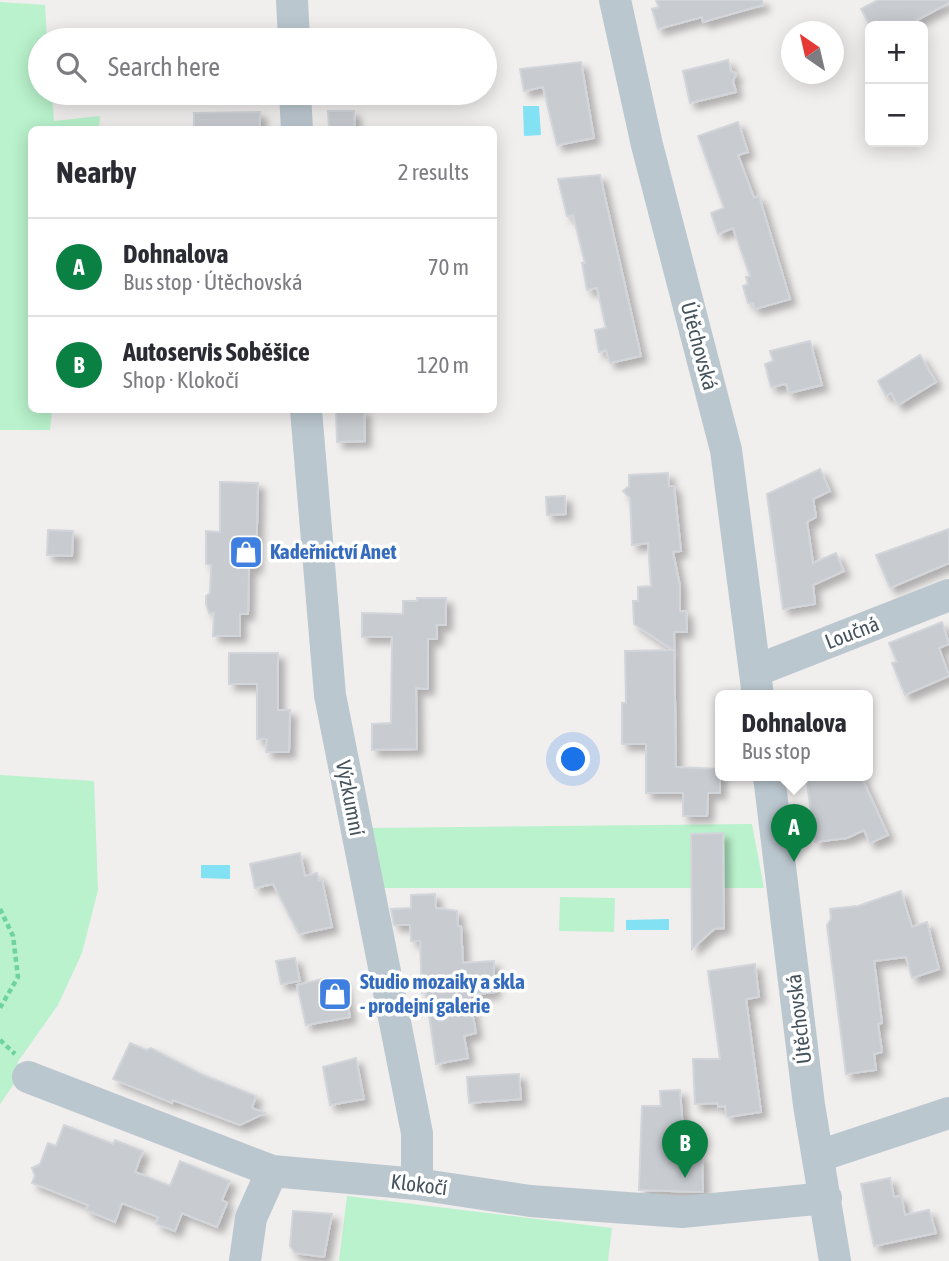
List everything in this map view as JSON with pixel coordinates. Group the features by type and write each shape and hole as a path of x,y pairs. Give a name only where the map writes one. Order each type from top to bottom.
{"street":[{"path":"292,0 293,28"},
{"name":"Útěchovská","path":"615,0 647,145 726,450 756,683"},
{"path":"295,105 296,126"},
{"name":"Výzkumní","path":"306,413 330,695 417,1133 417,1184"},
{"name":"Loučná","path":"756,683 949,595"},
{"name":"Útěchovská","path":"770,781 809,1105 835,1261"},
{"name":"Klokočí","path":"28,1077 272,1171 417,1184 530,1201 682,1212 826,1198"},
{"path":"819,1156 949,1113"},
{"path":"244,1261 251,1219 272,1171"}],"path":[{"path":"0,909 13,936 18,977 0,1008"}],"green space":[{"path":"0,2 45,5 46,28 28,28 28,105 53,105 54,121 100,116 99,126 28,126 28,413 52,413 50,430 0,430"},
{"path":"0,775 94,781 98,890 82,953 58,1005 17,1063 25,1068 0,1104"},
{"path":"752,824 764,888 381,888 370,828"},
{"path":"560,897 615,898 614,932 559,931"},
{"path":"347,1196 612,1228 608,1261 339,1261"}],"water":[{"path":"523,106 539,106 541,135 524,136"},
{"path":"201,865 230,865 230,879 201,878"},
{"path":"669,919 669,930 626,930 626,920"}],"building":[{"path":"656,0 762,0 763,5 703,22 702,17 658,29 652,9 659,7"},
{"path":"878,0 949,0 949,3 915,21 867,21 861,9"},
{"path":"728,60 731,71 736,74 733,81 736,92 690,103 683,71"},
{"path":"581,62 594,138 557,145 543,87 524,91 520,69"},
{"path":"328,111 354,111 355,126 329,126"},
{"path":"260,112 260,126 194,126 194,113"},
{"path":"738,122 748,152 738,155 754,198 759,196 790,299 755,309 753,303 748,303 743,286 748,284 746,277 750,276 733,228 718,234 711,213 724,208 698,136"},
{"path":"600,175 641,356 610,363 606,350 599,352 595,330 606,328 597,288 587,290 582,263 585,263 573,215 567,216 558,179"},
{"path":"810,341 822,385 789,393 786,384 771,387 765,364 773,361 770,351"},
{"path":"920,355 936,382 898,405 891,393 886,396 878,381"},
{"path":"336,413 364,413 365,441 337,442"},
{"path":"820,469 830,491 813,499 816,517 807,522 813,563 836,553 844,571 813,585 815,604 783,609 767,494"},
{"path":"668,473 669,486 674,486 681,551 673,552 680,586 680,611 686,611 687,632 674,632 676,767 715,769 715,781 720,781 720,793 708,793 707,816 683,816 683,793 646,793 646,744 622,744 622,703 626,703 625,651 673,650 634,624 633,601 638,601 638,587 651,586 648,543 632,545 630,498 623,491 629,486 629,475"},
{"path":"220,482 258,483 256,567 249,567 248,614 240,614 240,636 213,636 214,613 209,613 206,604 206,596 210,593 211,565 206,564 206,531 220,532"},
{"path":"565,496 566,514 547,515 546,497"},
{"path":"949,529 949,563 890,588 876,555"},
{"path":"48,530 73,531 72,556 47,555"},
{"path":"417,598 446,598 446,625 437,625 437,639 428,639 428,689 416,688 417,749 372,750 372,724 391,723 392,637 362,637 362,613 403,614 403,601 417,601"},
{"path":"942,622 949,644 939,648 949,676 905,695 892,663 897,662 889,643"},
{"path":"229,653 278,653 278,710 290,710 289,752 266,752 267,739 257,739 257,684 229,684"},
{"path":"807,781 863,781 888,835 870,843 864,830 847,838 815,842"},
{"path":"723,833 724,928 714,929 692,949 691,834"},
{"path":"300,853 305,876 317,873 319,881 322,880 332,927 299,934 273,884 255,888 250,864"},
{"path":"901,891 912,927 927,922 939,969 912,978 906,957 874,961 882,1023 878,1024 882,1052 874,1054 876,1070 846,1074 827,925 831,919 830,909 858,906"},
{"path":"435,894 436,908 457,911 458,926 461,926 463,963 494,961 494,992 469,995 476,1033 464,1036 468,1058 436,1064 426,993 422,993 420,941 411,941 410,925 394,925 391,909 411,908 411,895"},
{"path":"295,958 300,981 281,984 276,961"},
{"path":"755,964 759,997 746,999 761,1112 727,1117 725,1106 718,1107 718,1103 695,1104 693,1059 720,1059 708,971"},
{"path":"327,978 328,983 343,980 350,1017 306,1025 297,985"},
{"path":"130,1043 146,1050 151,1048 201,1074 256,1096 252,1108 265,1113 240,1125 173,1100 172,1103 113,1079"},
{"path":"356,1058 364,1099 330,1105 323,1067"},
{"path":"519,1074 521,1099 469,1103 467,1077"},
{"path":"680,1090 685,1157 702,1156 703,1192 639,1190 642,1106 661,1106 660,1091"},
{"path":"64,1125 113,1144 115,1140 143,1151 135,1172 170,1186 180,1161 230,1181 222,1200 227,1203 217,1227 182,1213 175,1231 156,1224 158,1217 122,1203 115,1222 86,1210 88,1205 32,1183 35,1176 32,1168 40,1164 48,1143 56,1146"},
{"path":"890,1178 894,1197 901,1196 905,1215 929,1210 936,1233 874,1246 861,1184"},
{"path":"293,1211 332,1214 324,1257 295,1253 290,1246"}],"place":[{"name":"Kadeřnictví Anet","path":"246,552"},
{"name":"Dohnalova","path":"794,862"},
{"name":"Studio mozaiky a skla - prodejní galerie","path":"335,994"},
{"name":"Autoservis Soběšice","path":"685,1178"}]}
